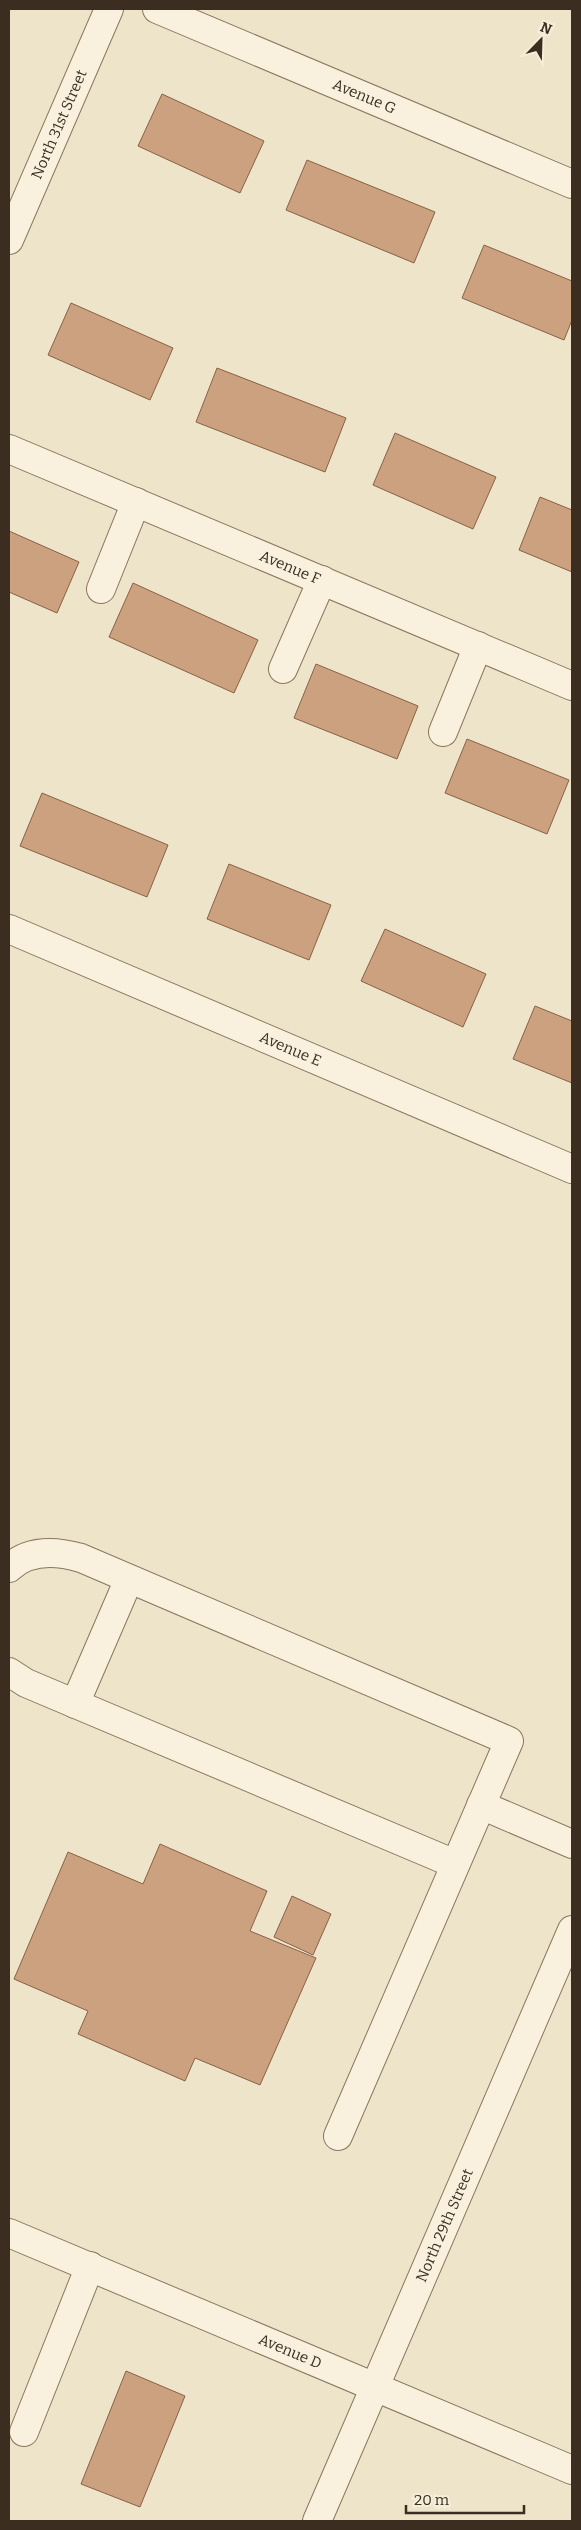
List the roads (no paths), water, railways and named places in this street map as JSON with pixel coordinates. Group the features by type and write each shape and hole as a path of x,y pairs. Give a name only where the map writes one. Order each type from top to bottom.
{"street":[{"name":"North 31st Street","path":"9,240 109,9"},
{"name":"Avenue G","path":"157,9 572,184"},
{"name":"Avenue F","path":"9,449 572,686"},
{"path":"101,589 136,502"},
{"path":"283,669 322,580"},
{"path":"443,732 478,646"},
{"name":"Avenue E","path":"9,929 572,1169"},
{"path":"9,1568 28,1556 45,1552 63,1553 129,1579 509,1741 338,2136"},
{"path":"75,1704 129,1579"},
{"path":"9,1672 26,1683 455,1864"},
{"path":"481,1804 572,1844"},
{"name":"North 29th Street","path":"317,2521 572,1930"},
{"name":"Avenue D","path":"9,2232 376,2386 570,2464"},
{"path":"24,2432 90,2266"}]}
